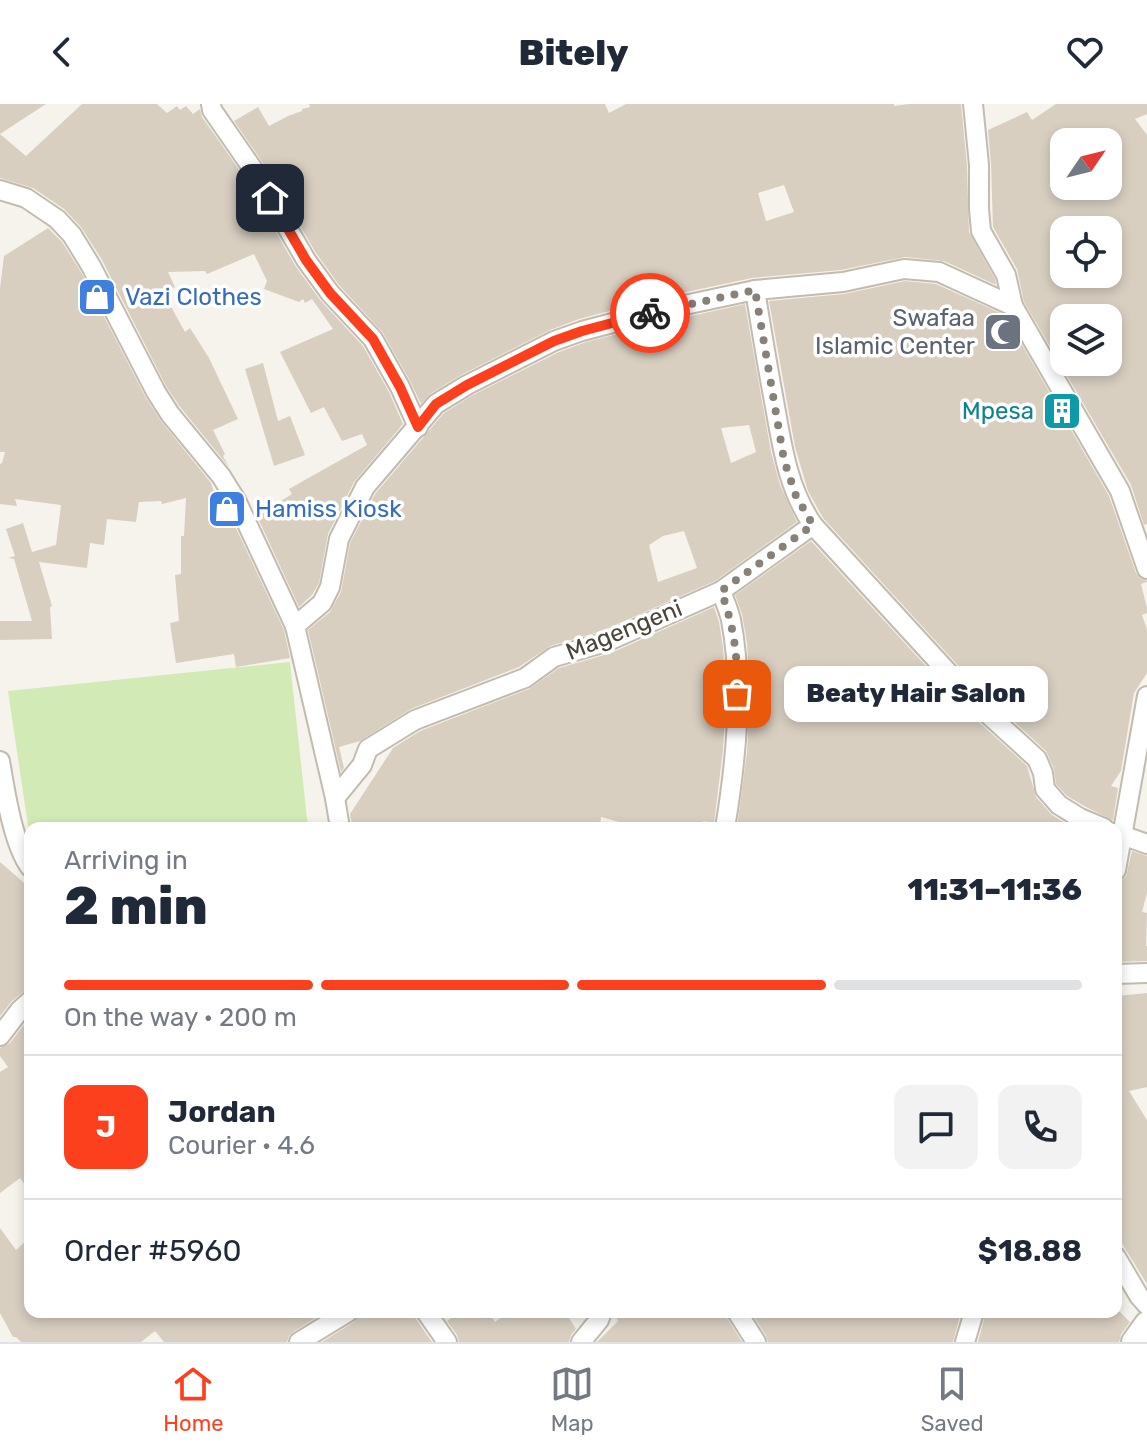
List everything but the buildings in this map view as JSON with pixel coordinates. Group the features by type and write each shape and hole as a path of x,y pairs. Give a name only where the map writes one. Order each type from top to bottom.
{"street":[{"path":"211,104 306,260 330,293 373,339 418,427"},
{"path":"973,104 981,231 1006,275 1013,306 1120,491 1147,569"},
{"path":"0,190 26,198 57,219 72,235 156,392 236,500 295,626 339,822"},
{"path":"295,626 322,603 330,587 339,539 365,487 436,404 554,341 666,309 755,290 843,282 904,269 939,272 1013,306"},
{"path":"755,290 784,460 796,496 813,525 978,705 1037,759 1045,789 1059,805 1090,822"},
{"name":"Magengeni","path":"335,798 362,765 368,749 415,720 525,678 554,657 606,642 721,591 813,525"},
{"path":"721,591 730,616 738,663 732,790 726,822"},
{"path":"1122,822 1147,696"},
{"path":"0,761 24,859"},
{"path":"1122,836 1147,844"},
{"path":"1122,974 1147,973"},
{"path":"0,1036 24,1006"},
{"path":"1122,1267 1147,1305"},
{"path":"299,1342 338,1318"},
{"path":"430,1318 447,1342"},
{"path":"581,1342 600,1318"},
{"path":"741,1318 756,1342"},
{"path":"965,1342 972,1318"},
{"path":"1134,1342 1147,1324"}],"green space":[{"path":"290,662 307,822 27,822 8,691"}],"way so far":[{"path":"650,313 755,290 784,460 796,496 813,525 721,591 730,616 738,663 737,694"}],"place":[{"name":"Vazi Clothes","path":"97,297"},
{"name":"Swafaa Islamic Center","path":"1003,332"},
{"name":"Mpesa","path":"1062,411"},
{"name":"Hamiss Kiosk","path":"227,509"},
{"name":"Beaty Hair Salon","path":"737,694"}],"route":[{"path":"270,198 306,260 330,293 373,339 418,427 436,404 554,341 650,313"}]}
